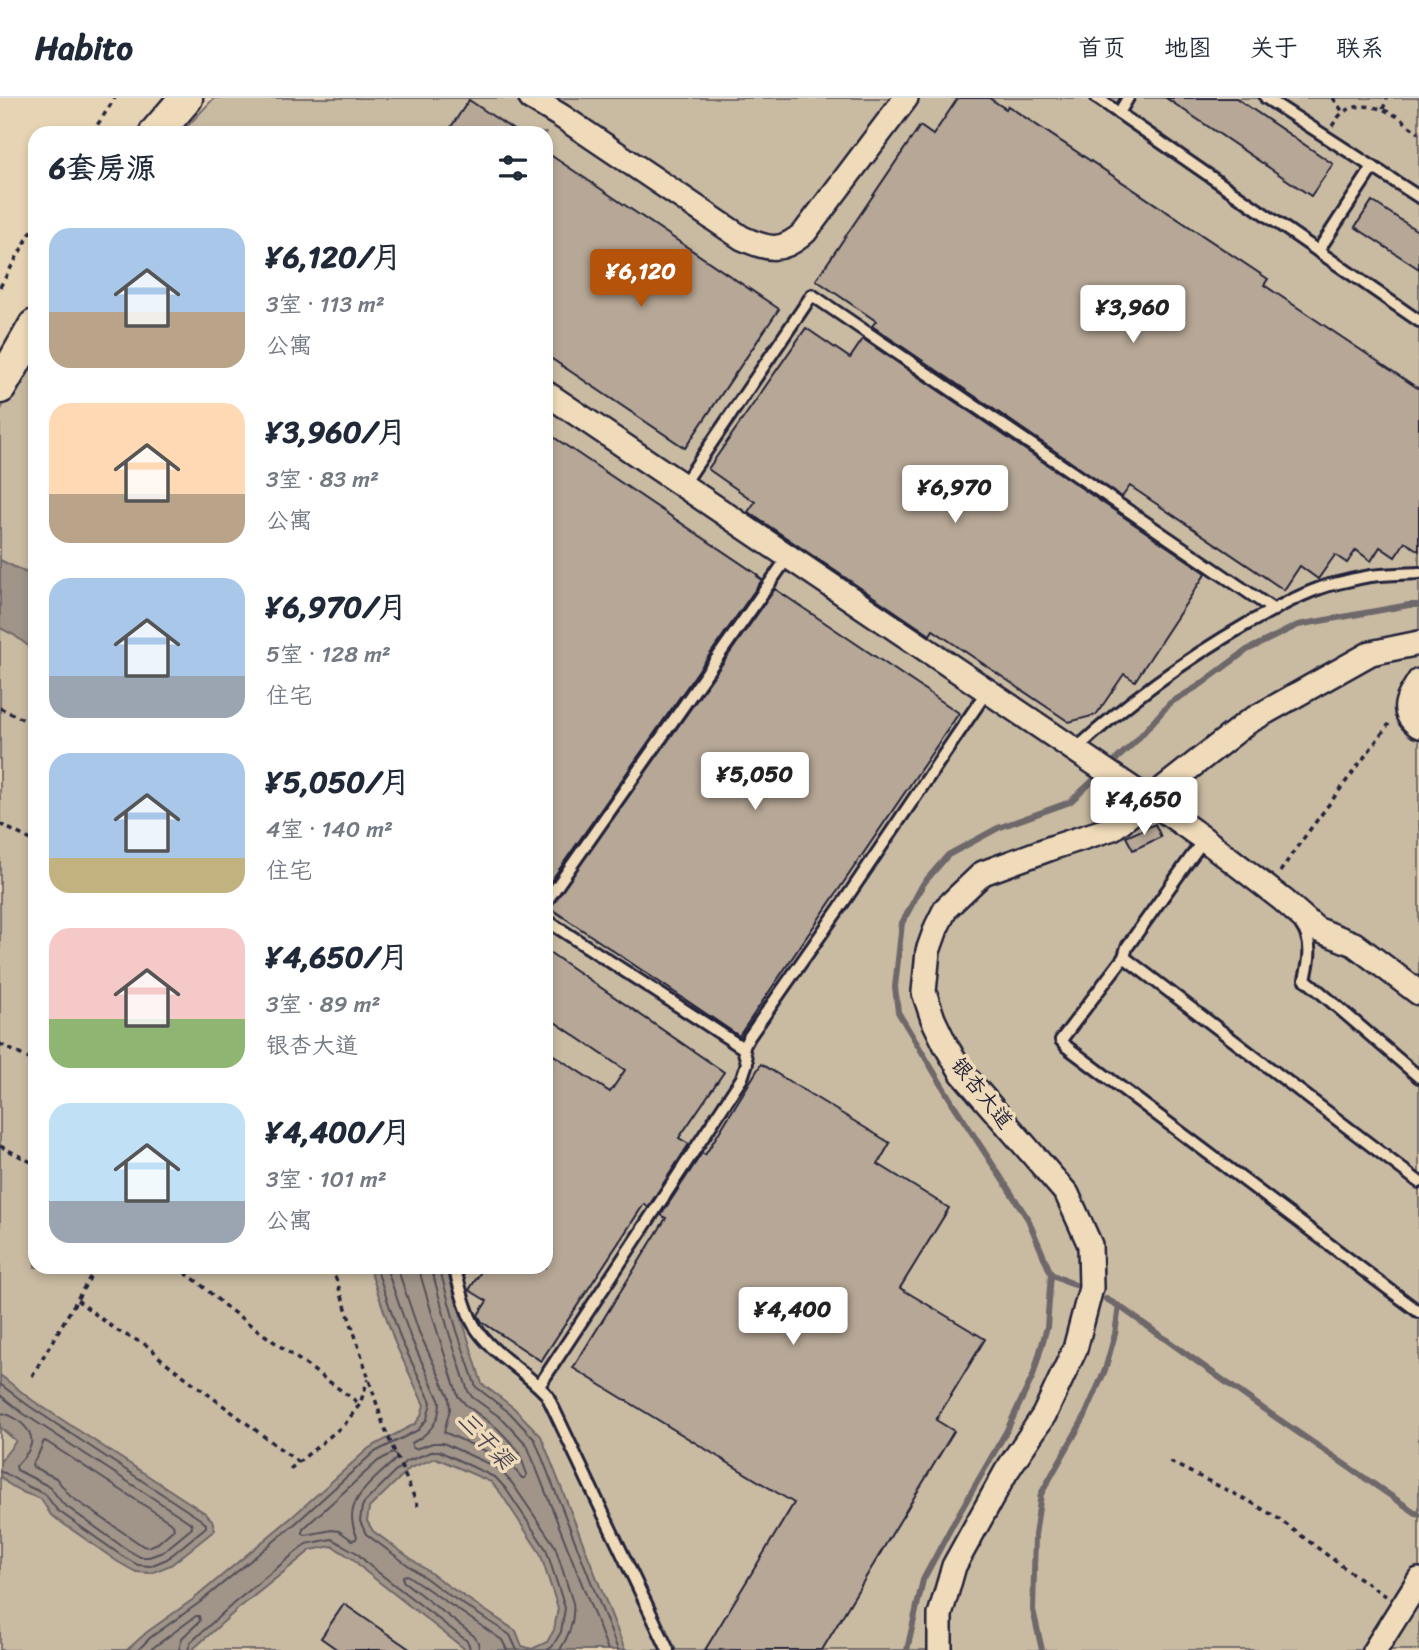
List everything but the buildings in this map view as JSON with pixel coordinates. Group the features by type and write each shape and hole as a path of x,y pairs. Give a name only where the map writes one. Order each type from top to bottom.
{"main road":[{"path":"156,126 162,98"},
{"path":"160,126 186,98"},
{"path":"0,387 28,338"}],"street":[{"path":"530,98 742,238 762,247 779,248 795,242 805,232 906,98"},
{"path":"553,398 1145,797 1276,894 1316,929 1354,944 1419,993"},
{"name":"银杏大道","path":"940,1650 940,1615 954,1566 1006,1472 1044,1415 1075,1349 1091,1288 1090,1245 1067,1194 962,1073 933,1018 924,992 928,951 946,908 983,873 1112,828 1145,797 1248,722 1371,653 1419,643"},
{"path":"1414,689 1406,706 1407,713 1419,726"},
{"path":"1375,1650 1419,1580"}],"lane":[{"path":"1097,98 1419,321"},
{"path":"1119,113 1128,98"},
{"path":"1266,98 1419,197"},
{"path":"1318,251 1373,167"},
{"path":"683,485 812,295 1274,610"},
{"path":"553,892 788,557"},
{"path":"1083,755 1112,716 1157,681 1209,646 1274,610 1329,586 1371,576 1419,573"},
{"path":"743,1048 987,691"},
{"path":"1204,839 1127,947 1124,957 1061,1040 1419,1312"},
{"path":"1276,894 1307,933 1310,959 1305,979 1419,1077"},
{"path":"539,1385 742,1079 747,1063 743,1048 553,925"},
{"path":"1124,957 1419,1182"},
{"path":"456,1274 474,1326 489,1345 539,1385 547,1395 668,1650"}],"path":[{"path":"97,126 115,98"},
{"path":"1334,98 1343,112"},
{"path":"1383,109 1387,98"},
{"path":"1326,136 1343,112 1358,107 1383,109 1404,120 1419,133"},
{"path":"0,287 28,237"},
{"path":"1276,894 1294,851 1414,689"},
{"path":"0,708 28,722"},
{"path":"0,824 28,838"},
{"path":"0,1044 28,1058"},
{"path":"0,1146 28,1160"},
{"path":"32,1376 92,1274"},
{"path":"187,1274 226,1307 360,1404"},
{"path":"334,1274 384,1427 418,1506"},
{"path":"77,1300 116,1330 150,1348 298,1462"},
{"path":"290,1469 345,1424 360,1404 369,1377"},
{"path":"1170,1462 1279,1518 1402,1607"}],"shaded area":[{"path":"214,98 1419,98 1419,1650 0,1650 0,411 28,362 28,1274 553,1274 553,126 188,126"}],"water":[{"path":"0,560 28,574 28,646 0,628"},
{"name":"三干渠","path":"371,1274 448,1274 482,1384 514,1408 541,1436 625,1650 466,1650 353,1559 332,1546 311,1550 192,1650 127,1650 147,1632 195,1598 369,1448 415,1424 424,1405 395,1343","holes":["436,1458 491,1482 540,1553 558,1608 554,1630 547,1642 532,1649 522,1646 516,1631 373,1531 367,1521 369,1508 410,1468"]},
{"path":"0,1375 32,1400 205,1513 212,1520 215,1530 171,1565 151,1573 136,1572 51,1515 41,1499 22,1492 0,1476 0,1462 16,1441 0,1427"}],"waterway":[{"path":"1108,767 1170,703 1200,685 1247,650 1298,625 1419,605"},
{"path":"907,1650 923,1580 1006,1432 1033,1376 1047,1327 1051,1274 1028,1219 952,1102 898,1012 895,987 902,923 923,884 948,855 998,828 1070,802 1100,774"},
{"path":"1051,1274 1075,1285"},
{"path":"1106,1299 1419,1515"},
{"path":"1042,1650 1033,1610 1035,1535 1041,1494 1084,1418 1105,1370 1119,1306"}]}
